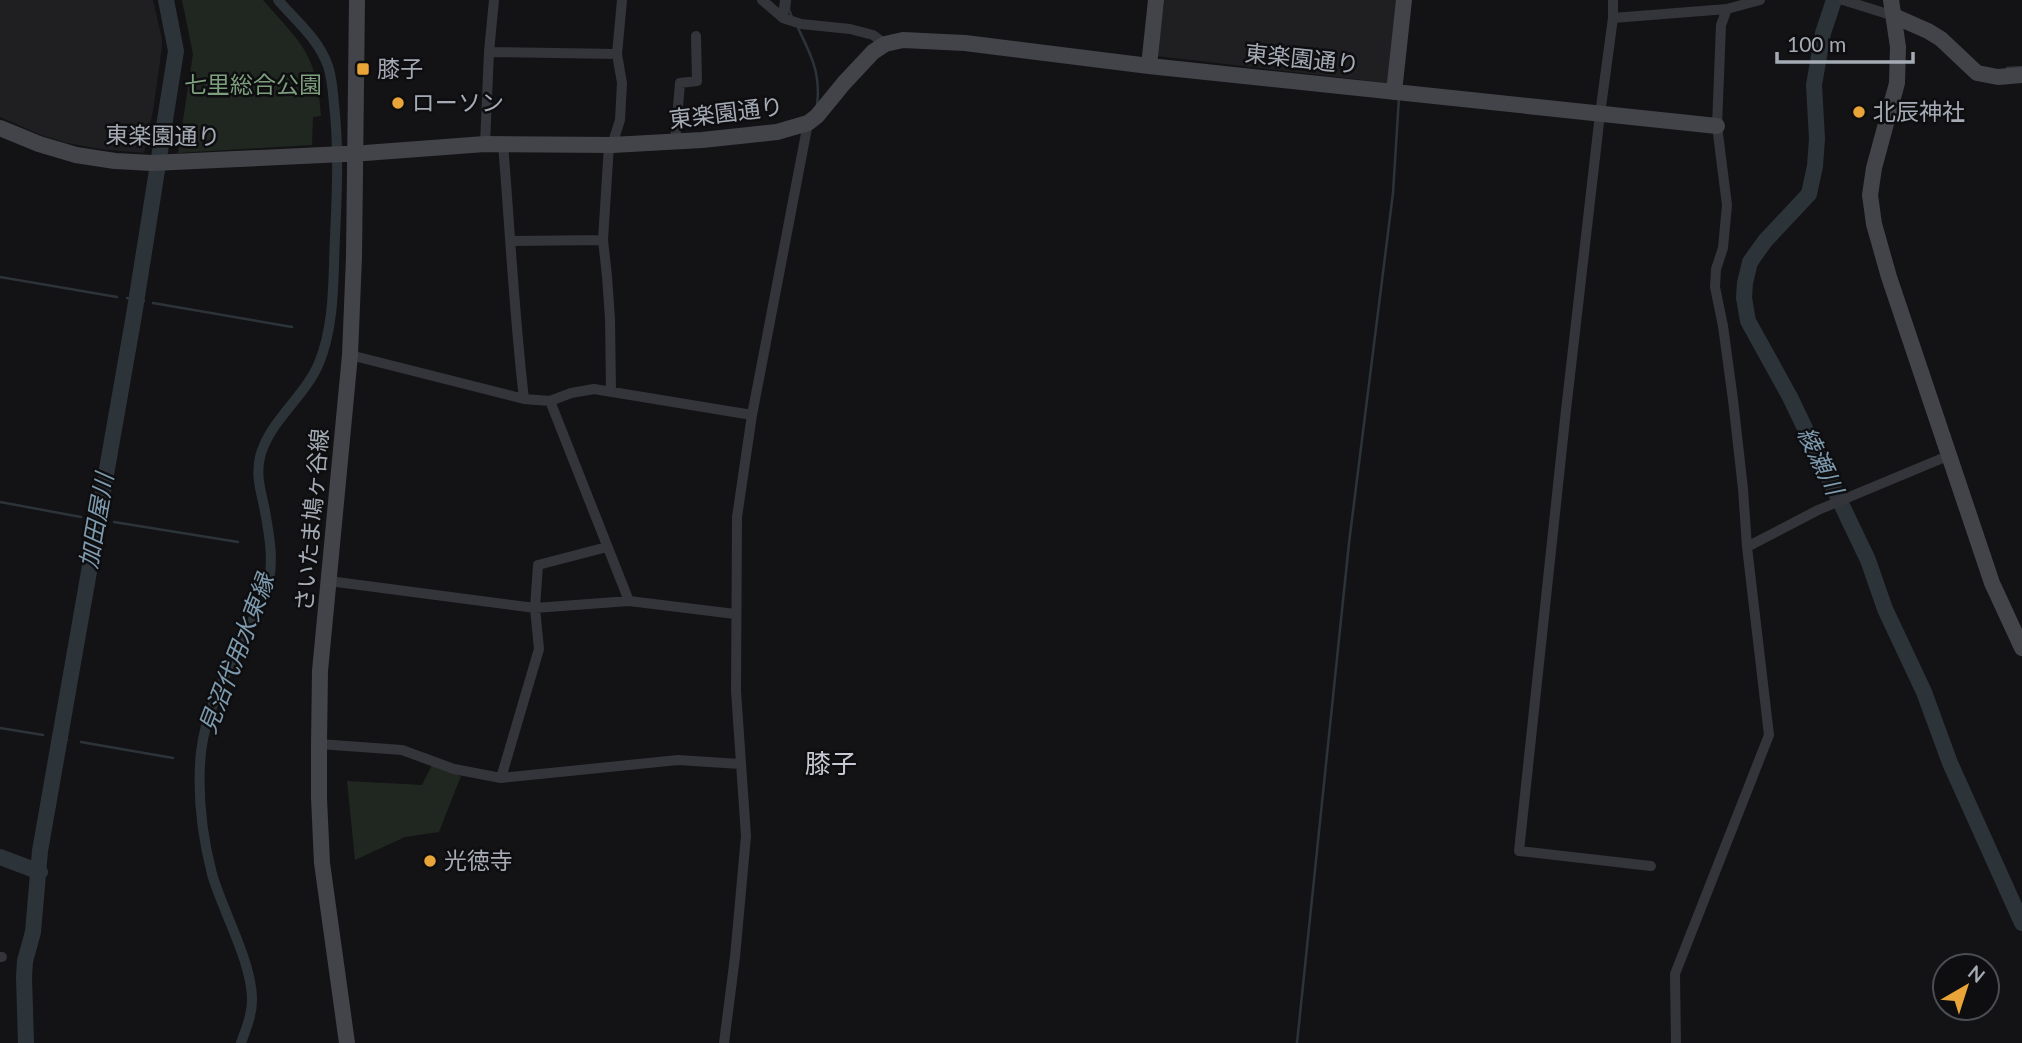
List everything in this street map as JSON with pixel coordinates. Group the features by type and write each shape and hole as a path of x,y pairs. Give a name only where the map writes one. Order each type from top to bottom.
{"street":[{"name":"さいたま鳩ヶ谷線","path":"347,1043 322,863 319,744 320,671 350,355 357,0"},
{"path":"485,144 494,0"},
{"path":"611,391 608,286 603,240 610,145 620,120 622,83 617,54 622,0"},
{"path":"762,0 783,18 801,24 873,34 885,44"},
{"path":"783,18 785,0"},
{"path":"1149,66 1156,0"},
{"path":"1394,92 1404,0"},
{"path":"1613,0 1614,18 1600,114 1519,851 1651,866"},
{"path":"1614,18 1727,9 1760,0"},
{"path":"1843,0 1893,8 1941,39 1977,74 1998,77 2022,75"},
{"path":"1893,8 1898,47 1897,83 1874,168 1871,195 1874,224 1992,583 2022,648"},
{"path":"1676,1043 1675,974 1769,735 1733,400 1715,287 1716,269 1723,248 1727,205 1717,126 1721,25 1727,9"},
{"path":"675,142 680,83 697,81 696,36"},
{"name":"東楽園通り","path":"0,128 76,155 152,163 485,144 610,145 675,142 776,132 808,123 829,103 862,63 885,44 903,40 928,40 1717,126"},
{"path":"489,52 617,54"},
{"path":"724,1043 746,836 736,691 737,517 752,415 808,123"},
{"path":"503,144 516,330 524,399"},
{"path":"511,241 603,240"},
{"path":"350,355 524,399 551,401 571,393 594,389 752,415"},
{"path":"551,401 629,601"},
{"path":"1747,547 1818,510 1950,455"},
{"path":"501,778 539,649 535,608 538,565 607,547"},
{"path":"329,580 535,608 629,601 735,614"},
{"path":"319,744 402,750 454,769 501,778 678,760 740,764"}],"shaded area":[{"path":"0,0 153,0 162,47 144,153 67,143 0,117"},
{"path":"1164,0 1397,0 1388,83 1157,56"}],"green space":[{"name":"七里総合公園","path":"182,0 263,0 297,40 311,63 316,78 321,116 313,117 312,145 178,153 193,54"},
{"path":"432,765 461,776 439,832 405,837 355,860 347,781 422,785"}],"waterway":[{"name":"加田屋川","path":"26,1043 25,961 33,932 40,851 134,315 176,51 166,0"},
{"name":"見沼代用水東縁","path":"241,1043 251,1011 251,985 208,859 200,798 201,752 219,689 267,588 271,568 270,547 259,482 260,457 271,432 313,375 324,348 332,301 336,204 337,137 329,71 313,38 278,0"},
{"path":"790,0 789,10 792,17"},
{"name":"綾瀬川","path":"1834,0 1823,33 1814,85 1817,139 1809,194 1765,241 1750,262 1744,298 1748,321 1790,397 1868,560 1885,609 1924,692 1950,763 2022,923"},
{"path":"798,28 816,74 817,105"},
{"path":"2007,68 2022,67"},
{"path":"1297,1043 1349,543 1393,193 1399,97"},
{"path":"0,277 117,297"},
{"name":"加田屋川","path":"127,298 144,301"},
{"path":"153,303 292,327"},
{"path":"0,502 81,517"},
{"name":"加田屋川","path":"91,518 105,521"},
{"path":"114,522 238,542"},
{"path":"0,728 43,735"},
{"name":"加田屋川","path":"53,737 67,740"},
{"path":"81,742 173,758"},
{"path":"0,857 40,872"}],"place":[{"name":"膝子","path":"363,69"},
{"name":"ローソン","path":"398,103"},
{"name":"北辰神社","path":"1859,112"},
{"name":"光徳寺","path":"430,861"}],"district":[{"name":"膝子","path":"831,764"}]}
